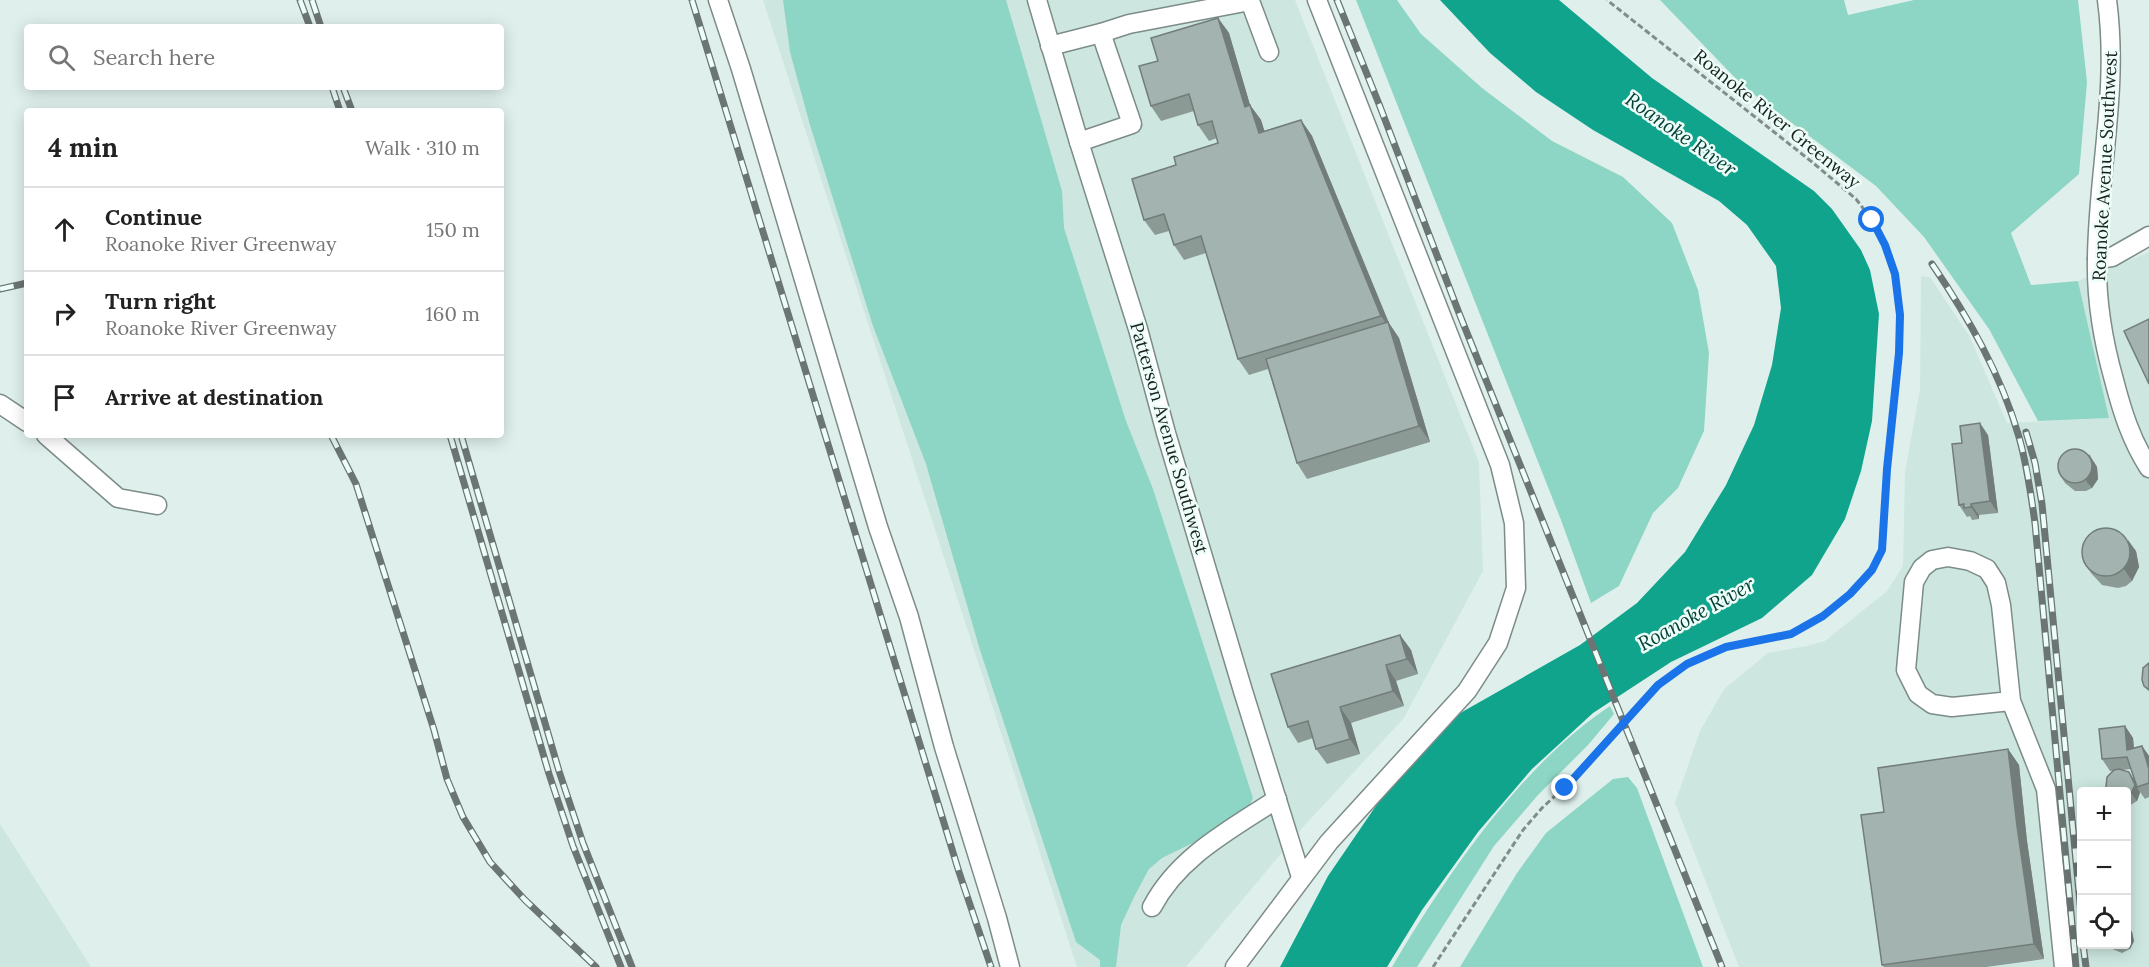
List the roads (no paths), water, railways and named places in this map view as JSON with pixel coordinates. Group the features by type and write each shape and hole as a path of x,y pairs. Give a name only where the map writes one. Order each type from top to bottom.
{"street":[{"path":"718,0 741,69 878,527 909,617 944,747 998,918 1010,967"},
{"name":"Patterson Avenue Southwest","path":"1037,0 1138,329 1170,445 1301,877"},
{"path":"1235,967 1329,842 1467,691 1498,643 1516,588 1514,523 1500,465 1317,0"},
{"name":"Roanoke Avenue Southwest","path":"2107,0 2112,51 2111,99 2098,220 2097,259 2100,315 2109,363 2130,432 2149,468"},
{"path":"1050,46 1129,24 1250,1 1269,52"},
{"path":"1079,142 1132,124 1101,33"},
{"path":"2097,259 2112,257 2149,236"},
{"path":"0,404 24,420"},
{"path":"49,438 118,498 157,505"},
{"path":"2011,701 1952,707 1932,704 1918,694 1906,670 1914,582 1922,568 1932,560 1948,557 1970,561 1987,569 1996,583 2001,605 2011,701 2046,789 2064,967"},
{"path":"1152,907 1170,878 1187,860 1277,799"}],"water":[{"name":"Roanoke River","path":"1440,0 1559,0 1652,78 1814,191 1832,209 1861,250 1870,270 1879,314 1872,421 1861,471 1845,519 1812,575 1762,618 1671,662 1593,713 1532,769 1478,832 1422,910 1387,967 1280,967 1328,876 1382,797 1455,716 1580,645 1637,603 1685,552 1726,485 1754,425 1772,365 1781,308 1776,266 1747,225 1719,201 1593,130 1536,92 1490,53"}],"railway":[{"path":"300,0 309,24"},
{"path":"312,0 320,24"},
{"path":"692,0 959,872 991,967"},
{"path":"1337,0 1459,313 1722,967"},
{"path":"333,90 339,108"},
{"path":"344,90 351,108"},
{"path":"1932,264 1971,325 1993,369 2012,414 2027,469 2035,523 2076,967"},
{"path":"0,289 24,284"},
{"path":"2026,432 2035,463 2042,504 2079,895"},
{"path":"333,438 356,484 434,730 447,779 463,817 490,862 525,900 596,967"},
{"path":"451,438 549,774 573,846 621,967"},
{"path":"462,438 559,771 583,843 632,967"},
{"path":"2084,949 2086,967"}]}
